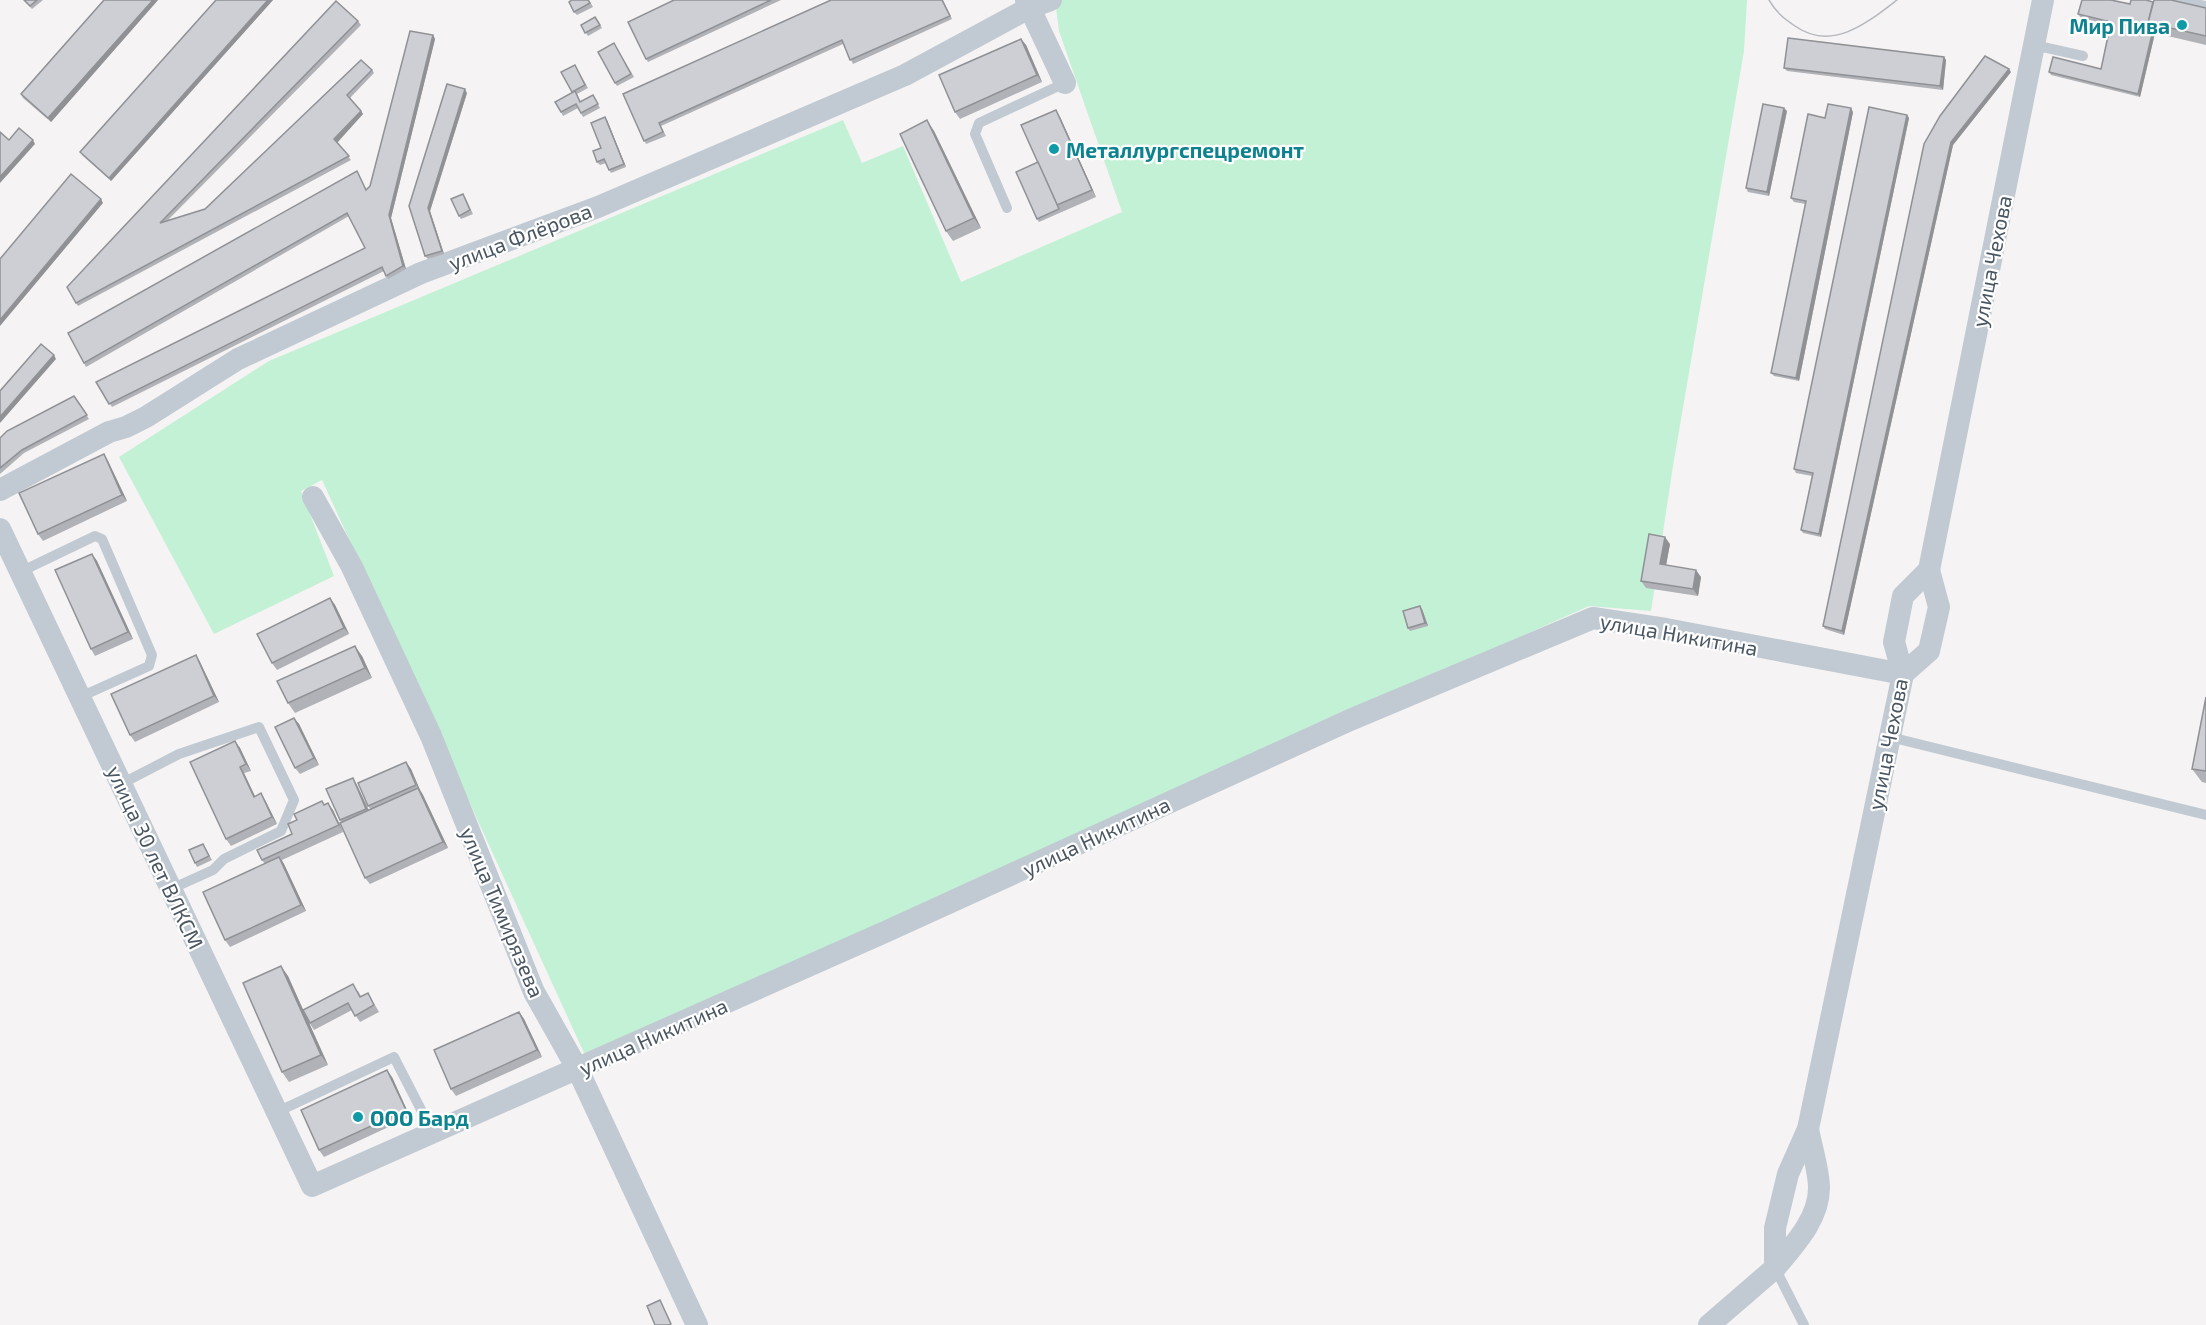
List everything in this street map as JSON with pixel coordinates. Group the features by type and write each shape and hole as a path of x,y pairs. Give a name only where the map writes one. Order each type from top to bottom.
{"street":[{"name":"улица Флёрова","path":"0,490 109,432 146,417 238,359 281,338 421,273 598,207 905,75 1027,4 1051,0"},
{"name":"улица Чехова","path":"1775,1268 1775,1228 1788,1174 1808,1129 1904,674 1894,642 1903,596 1929,570 2043,0"},
{"path":"1027,4 1065,83"},
{"name":"улица Тимирязева","path":"313,497 352,567 431,736 534,992 578,1070 697,1325"},
{"name":"улица 30 лет ВЛКСМ","path":"0,529 312,1186"},
{"path":"1904,674 1929,651 1939,607 1929,570"},
{"name":"улица Никитина","path":"312,1186 578,1070 1350,720 1593,618 1666,629 1904,674"},
{"path":"1709,1325 1775,1268 1801,1237 1813,1215 1820,1188 1808,1129"}],"lane":[{"path":"2176,0 2206,6"},
{"path":"2034,45 2083,56"},
{"path":"1007,208 975,134 979,123 1065,83"},
{"path":"20,572 95,536 102,539 152,655 149,666 80,697"},
{"path":"121,784 179,754 259,727 294,800 281,831 224,859 213,870 171,889"},
{"path":"1890,737 2206,815"},
{"path":"277,1112 394,1057 433,1133"},
{"path":"1775,1268 1804,1325"}],"green space":[{"path":"1055,0 1747,0 1744,51 1673,466 1651,611 1589,606 585,1055 322,480 301,491 334,576 214,634 119,457 269,361 843,120 862,163 903,146 961,282 1122,212 1059,31"}],"building":[{"path":"24,0 37,0 30,6"},
{"path":"104,0 153,0 48,118 21,94"},
{"path":"216,0 268,0 109,178 80,152"},
{"path":"588,0 590,3 574,12 569,2"},
{"path":"674,0 771,0 646,59 628,22"},
{"path":"831,0 942,0 950,16 850,60 842,40 659,123 663,132 644,141 623,94"},
{"path":"2082,0 2111,0 2130,4 2131,0 2153,2 2148,23 2153,30 2138,94 2049,72 2053,57 2101,69 2111,22 2078,14"},
{"name":"Мир Пива","path":"2154,0 2171,0 2206,8 2206,36 2148,23"},
{"path":"336,1 358,21 160,223 205,209 361,60 372,70 347,95 361,111 334,139 349,156 76,303 67,287"},
{"path":"595,17 600,25 585,33 581,25"},
{"path":"410,31 433,35 389,215 403,266 386,276 382,267 109,404 96,382 365,248 347,213 84,363 68,333 357,171 366,190 370,186"},
{"path":"1788,38 1944,57 1940,86 1784,68"},
{"path":"1021,39 1037,75 955,112 939,75"},
{"path":"614,43 631,74 615,83 598,52"},
{"path":"1985,56 2009,69 1951,142 1842,631 1823,626 1924,144 1940,116"},
{"path":"575,65 585,85 572,92 561,72"},
{"path":"447,84 465,89 428,208 442,251 425,256 409,206"},
{"path":"575,91 580,102 593,95 598,104 581,113 576,104 561,112 555,102"},
{"path":"1763,104 1784,108 1767,192 1746,188"},
{"path":"1828,104 1851,108 1796,378 1771,373 1806,201 1791,198 1808,114 1825,118"},
{"path":"1869,107 1907,115 1819,534 1801,530 1813,473 1794,469"},
{"name":"Металлургспецремонт","path":"1056,110 1092,190 1057,205 1021,125"},
{"path":"605,117 624,164 609,170 604,159 597,162 593,151 601,148 591,123"},
{"path":"927,120 974,218 946,231 900,134"},
{"path":"19,128 33,140 0,177 0,132 9,140"},
{"path":"1038,162 1059,209 1037,219 1016,172"},
{"path":"71,174 101,199 0,320 0,259"},
{"path":"463,194 470,210 459,216 451,199"},
{"path":"41,344 54,355 0,417 0,391"},
{"path":"74,396 87,415 22,450 0,468 0,438 7,431"},
{"path":"104,454 122,495 38,534 19,493"},
{"path":"1649,534 1665,537 1660,564 1696,570 1693,589 1641,581"},
{"path":"92,554 128,632 91,649 55,570"},
{"path":"330,598 344,628 272,663 257,634"},
{"path":"1420,606 1425,623 1408,628 1403,611"},
{"path":"355,646 365,668 288,703 277,681"},
{"path":"196,655 214,696 130,735 111,694"},
{"path":"2206,697 2206,771 2192,769"},
{"path":"294,718 314,758 295,768 275,727"},
{"path":"235,741 246,764 240,767 254,797 261,793 272,817 226,839 190,762"},
{"path":"406,762 416,785 368,806 358,783"},
{"path":"353,778 366,809 340,820 326,789"},
{"path":"418,788 443,842 365,878 340,823"},
{"path":"322,801 324,805 328,803 339,825 262,860 257,850 292,834 288,824 297,820 294,814"},
{"path":"203,844 209,856 195,863 189,850"},
{"path":"279,857 301,905 225,940 203,892"},
{"path":"281,966 321,1055 282,1072 243,983"},
{"path":"353,984 360,997 368,993 374,1005 355,1016 348,1003 310,1023 303,1010"},
{"path":"519,1012 537,1050 451,1089 434,1050"},
{"name":"ООО Бард","path":"387,1070 406,1110 319,1150 301,1110"},
{"path":"660,1300 671,1324 669,1325 655,1325 647,1306"}],"tram line":[{"path":"1769,0 1774,8 1795,26 1822,36 1849,31 1874,17 1897,0"}],"place":[{"name":"Мир Пива","path":"2182,25"},
{"name":"Металлургспецремонт","path":"1054,149"},
{"name":"ООО Бард","path":"358,1117"}]}
